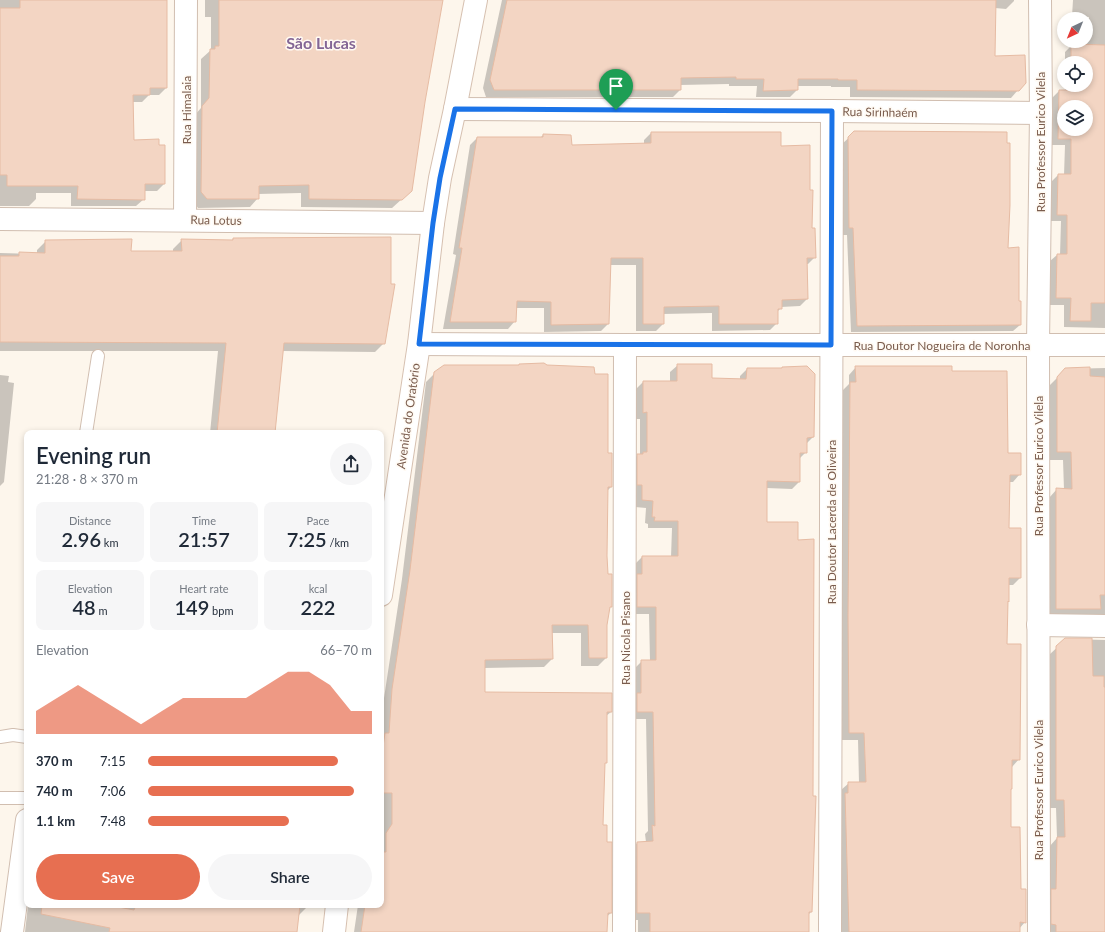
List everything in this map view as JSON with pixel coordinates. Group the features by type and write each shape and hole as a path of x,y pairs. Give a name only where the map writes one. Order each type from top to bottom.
{"street":[{"name":"Rua Himalaia","path":"185,220 186,0"},
{"name":"Avenida do Oratório","path":"384,576 419,344 433,223 440,178 476,0"},
{"name":"Rua Professor Eurico Vilela","path":"1039,932 1038,345 1041,113 1040,0"},
{"name":"Rua Sirinhaém","path":"455,109 1041,113"},
{"name":"Rua Doutor Lacerda de Oliveira","path":"830,932 832,111"},
{"name":"Rua Lotus","path":"0,219 433,223"},
{"name":"Rua Doutor Nogueira de Noronha","path":"419,344 1105,345"},
{"name":"Rua Nicola Pisano","path":"624,932 625,345"},
{"path":"1038,625 1105,626"},
{"path":"12,932 8,910 24,833"},
{"path":"334,932 337,908"}],"lane":[{"path":"86,430 98,356"},
{"path":"0,737 24,737"},
{"path":"0,798 24,798"}],"building":[{"path":"20,0 167,0 167,88 150,88 150,95 133,95 134,140 159,139 159,145 165,145 165,184 145,184 145,200 77,199 78,186 7,186 7,175 0,175 0,8 20,8"},
{"path":"219,0 443,0 425,102 412,191 402,200 309,199 309,185 259,186 259,199 207,199 201,192 202,106 209,98 210,49 215,49 215,46 219,46"},
{"path":"507,0 996,0 995,56 1025,55 1026,83 1019,91 857,90 857,80 798,79 798,90 763,91 764,79 736,79 736,77 681,78 681,90 494,90 490,80"},
{"path":"1093,45 1105,45 1105,303 1091,303 1091,321 1070,321 1071,298 1056,298 1057,254 1067,254 1067,215 1057,215 1058,174 1071,174 1071,139 1058,139 1058,136 1093,136 1093,100 1059,100 1059,92 1093,92 1093,56 1071,56 1071,48 1093,48"},
{"path":"854,131 1007,132 1007,143 1010,143 1008,248 1019,247 1019,301 1021,301 1021,325 857,326 853,228 849,228 848,137"},
{"path":"651,132 781,132 781,146 810,145 810,190 813,190 812,228 815,228 816,258 807,258 808,299 782,300 782,309 778,309 778,324 719,324 719,306 664,307 664,324 643,324 643,258 611,258 609,324 551,325 551,302 517,301 516,322 450,322 462,248 459,248 477,137 543,137 543,134 571,135 572,145 651,143"},
{"path":"391,237 391,284 395,284 385,344 284,343 275,430 217,430 226,343 0,342 0,256 19,256 19,252 45,253 45,240 132,239 131,251 182,251 181,239 233,240 233,238"},
{"path":"544,363 547,365 594,367 595,374 608,374 608,453 612,453 612,487 608,487 607,556 608,574 612,574 612,607 610,607 607,625 607,658 589,658 588,625 552,625 553,659 485,660 485,692 612,693 612,712 607,712 607,763 605,763 603,825 607,825 607,842 612,842 612,913 608,913 607,932 361,932 365,908 384,908 384,852 386,852 386,833 392,824 392,793 384,793 384,740 385,733 389,733 392,689 410,570 434,372 444,365"},
{"path":"677,364 712,364 712,378 746,379 747,368 807,366 815,374 814,437 807,438 807,453 800,453 800,482 767,481 767,522 798,522 798,540 814,539 813,796 816,796 812,912 809,912 809,932 650,932 650,913 637,913 637,842 653,841 652,825 655,826 653,712 637,712 637,693 641,693 641,660 656,660 656,607 637,607 637,574 642,574 642,556 678,556 678,521 654,521 655,517 652,517 653,501 642,500 642,485 637,485 637,454 647,452 647,412 643,413 643,381 677,381"},
{"path":"855,366 952,366 952,371 1007,371 1008,453 1021,453 1021,475 1010,475 1009,528 1021,528 1021,578 1009,578 1007,644 1021,644 1020,760 1012,760 1011,789 1011,827 1020,827 1021,889 1026,889 1026,923 1020,922 1020,932 849,932 845,793 848,793 848,782 866,782 864,733 849,733 848,616 850,382 856,382"},
{"path":"1090,367 1090,376 1105,377 1105,595 1100,595 1101,609 1056,609 1056,488 1072,489 1071,452 1057,452 1057,377 1065,368"},
{"path":"1065,638 1092,638 1093,676 1104,676 1105,932 1056,932 1056,925 1051,924 1051,889 1056,889 1057,837 1065,837 1064,800 1056,800 1056,646"},
{"path":"42,908 124,908 134,910 135,908 300,908 297,932 109,932 110,928 41,914"}],"district":[{"name":"São Lucas","path":"321,42"}],"route":[{"path":"455,109 616,110 832,111 831,345 419,344 433,223 440,178 455,109"}]}
